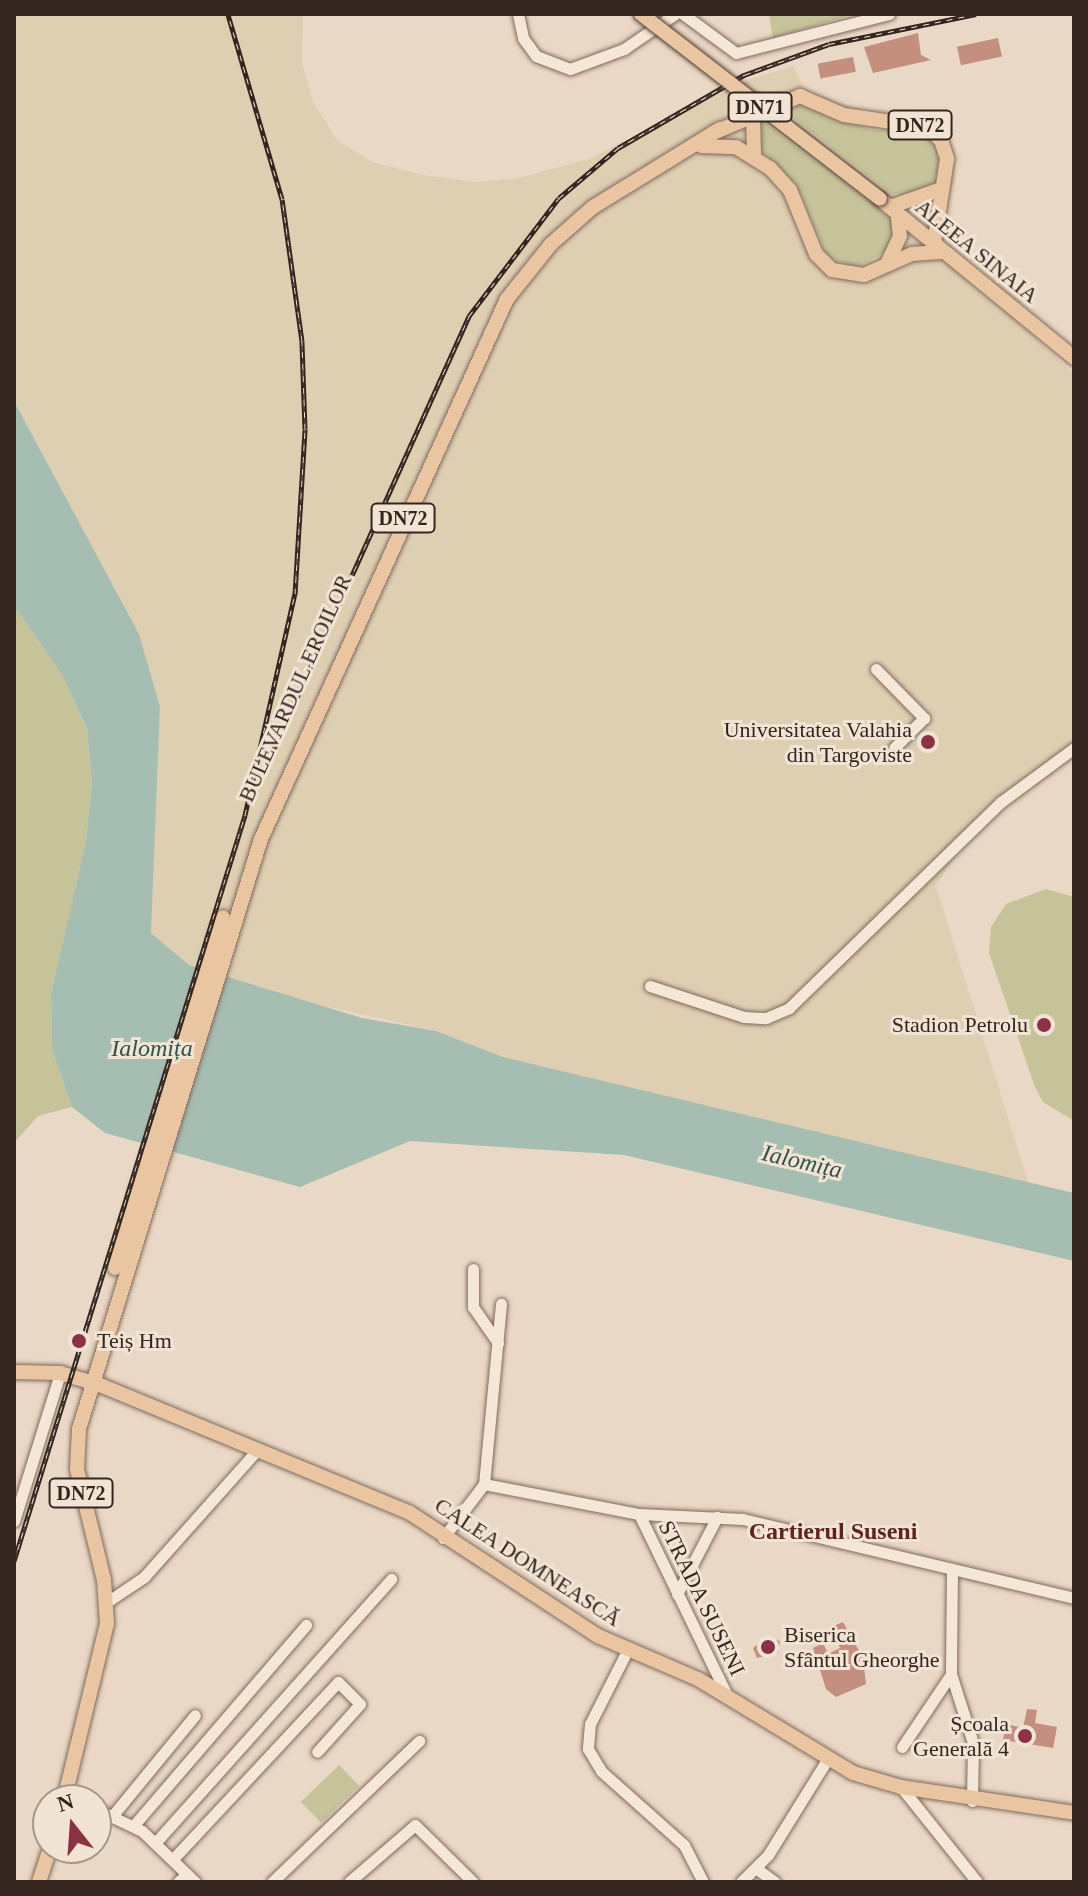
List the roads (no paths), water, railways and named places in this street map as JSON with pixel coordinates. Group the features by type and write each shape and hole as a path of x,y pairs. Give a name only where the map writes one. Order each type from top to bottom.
{"main road":[{"name":"DN71","path":"641,14 889,208"},
{"name":"DN72","path":"753,113 800,96 858,118 926,127 945,151 935,237"},
{"path":"747,149 753,113"},
{"name":"BULEVARDUL EROILOR","path":"71,1784 104,1644 107,1602 76,1459 91,1382 133,1223 227,919 443,410 501,295 546,240 589,203 753,113"},
{"path":"724,127 790,190 823,263 854,276 887,264 943,252"},
{"name":"BULEVARDUL EROILOR","path":"227,919 289,774 507,299 551,244 593,207 701,146 724,127"},
{"path":"701,146 747,149"},
{"path":"887,264 900,236 889,208 941,189"},
{"name":"ALEEA SINAIA","path":"889,208 935,237 1074,349"},
{"name":"ALEEA SINAIA","path":"889,208 1074,358"},
{"path":"14,1372 60,1373 91,1382"},
{"name":"CALEA DOMNEASCĂ","path":"91,1382 115,1398 255,1453"},
{"name":"CALEA DOMNEASCĂ","path":"91,1382 445,1536 626,1652 709,1683 826,1763 902,1791 1074,1813"},
{"name":"CALEA DOMNEASCĂ","path":"626,1652 709,1683 826,1763"},
{"path":"902,1791 928,1797 972,1798 1074,1819"}],"street":[{"path":"518,14 523,38 536,56 570,69 624,49 675,14"},
{"path":"683,14 736,53 889,14"},
{"path":"876,669 924,718 894,748"},
{"path":"650,986 744,1017 766,1018 789,1008 1001,802 1074,748"},
{"path":"473,1269 473,1307 498,1343"},
{"path":"445,1536 484,1484 501,1304"},
{"path":"14,1521 60,1373"},
{"path":"107,1602 144,1577 255,1453"},
{"path":"484,1484 639,1514 717,1517 1072,1602"},
{"name":"STRADA SUSENI","path":"639,1514 706,1660 709,1683"},
{"path":"677,1594 717,1517"},
{"path":"952,1572 951,1674 973,1743 972,1798"},
{"path":"156,1842 391,1579"},
{"path":"134,1825 306,1625"},
{"path":"626,1652 590,1724 588,1749 601,1771 684,1845 703,1882"},
{"path":"687,1673 706,1660"},
{"path":"902,1747 951,1674"},
{"path":"173,1859 338,1682 360,1704 317,1752"},
{"path":"187,1879 156,1842 134,1825 113,1815 195,1715"},
{"path":"272,1882 419,1741"},
{"path":"741,1882 757,1869 826,1763"},
{"path":"902,1791 977,1882"},
{"path":"919,1814 928,1797"},
{"path":"349,1882 415,1825 473,1882"},
{"path":"757,1869 775,1882"}],"water":[{"name":"Ialomița","path":"14,401 139,634 160,707 151,933 189,965 362,1018 436,1031 503,1057 1074,1193 1074,1261 624,1155 410,1141 300,1187 105,1133 72,1107 52,1049 51,993 86,841 92,781 87,729 61,673 14,606"}],"railway":[{"path":"14,1561 245,815 295,594 305,429 302,341 282,199 228,14"},
{"path":"270,757 469,316 559,198 618,148 744,75 829,44 976,14"}],"place":[{"name":"Universitatea Valahia din Targoviste","path":"928,742"},
{"name":"Stadion Petrolu","path":"1044,1025"},
{"name":"Teiș Hm","path":"79,1341"},
{"name":"Biserica Sfântul Gheorghe","path":"768,1647"},
{"name":"Școala Generală 4","path":"1025,1736"}],"district":[{"name":"Cartierul Suseni","path":"833,1532"}]}
